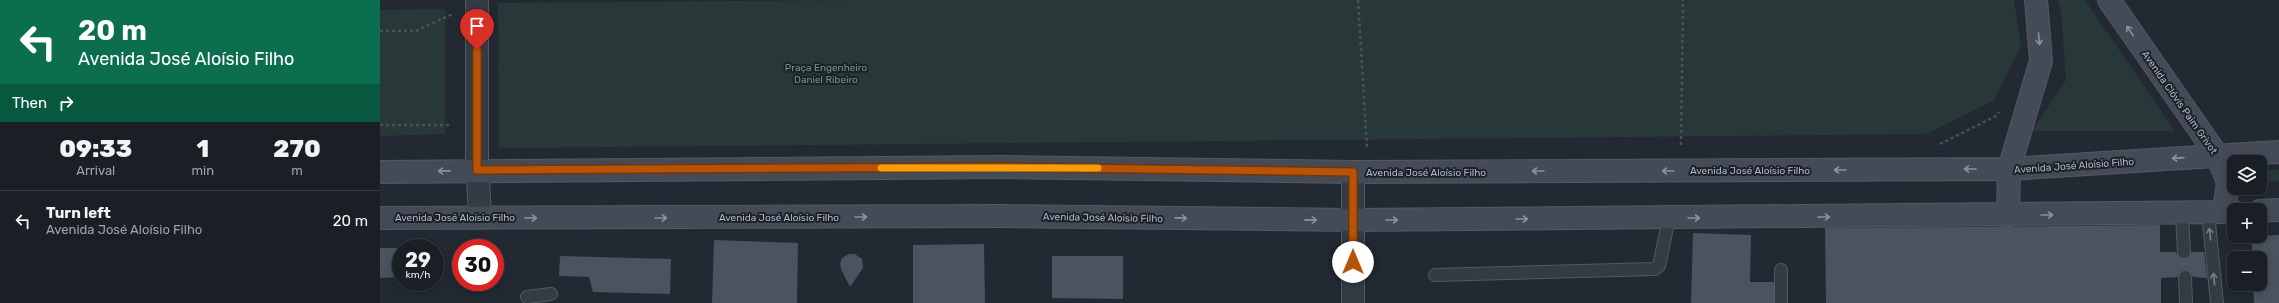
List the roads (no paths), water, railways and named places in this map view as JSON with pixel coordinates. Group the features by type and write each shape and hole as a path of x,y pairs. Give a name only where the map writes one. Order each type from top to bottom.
{"street":[{"path":"477,0 477,170 480,216"},
{"path":"2008,215 2009,169 2041,61 2036,0"},
{"name":"Avenida Clóvis Paim Grivot","path":"2109,0 2217,155 2228,182 2222,212"},
{"name":"Avenida José Aloísio Filho","path":"380,172 477,170 1001,167 1353,172 2009,169 2279,152"},
{"path":"1353,172 1353,303"},
{"path":"2267,211 2279,210"},
{"name":"Avenida José Aloísio Filho","path":"380,218 480,216 566,218 1002,216 1353,220 2182,214 2222,212"}],"lane":[{"path":"2217,303 2222,212"},
{"path":"2182,214 2184,252"},
{"path":"1436,275 1655,269 1659,266 1669,218"},
{"path":"1781,270 1781,303"},
{"path":"2185,277 2186,303"},
{"path":"527,297 551,294"}],"park label":[{"name":"Praça Engenheiro Daniel Ribeiro","path":"826,72"}]}
